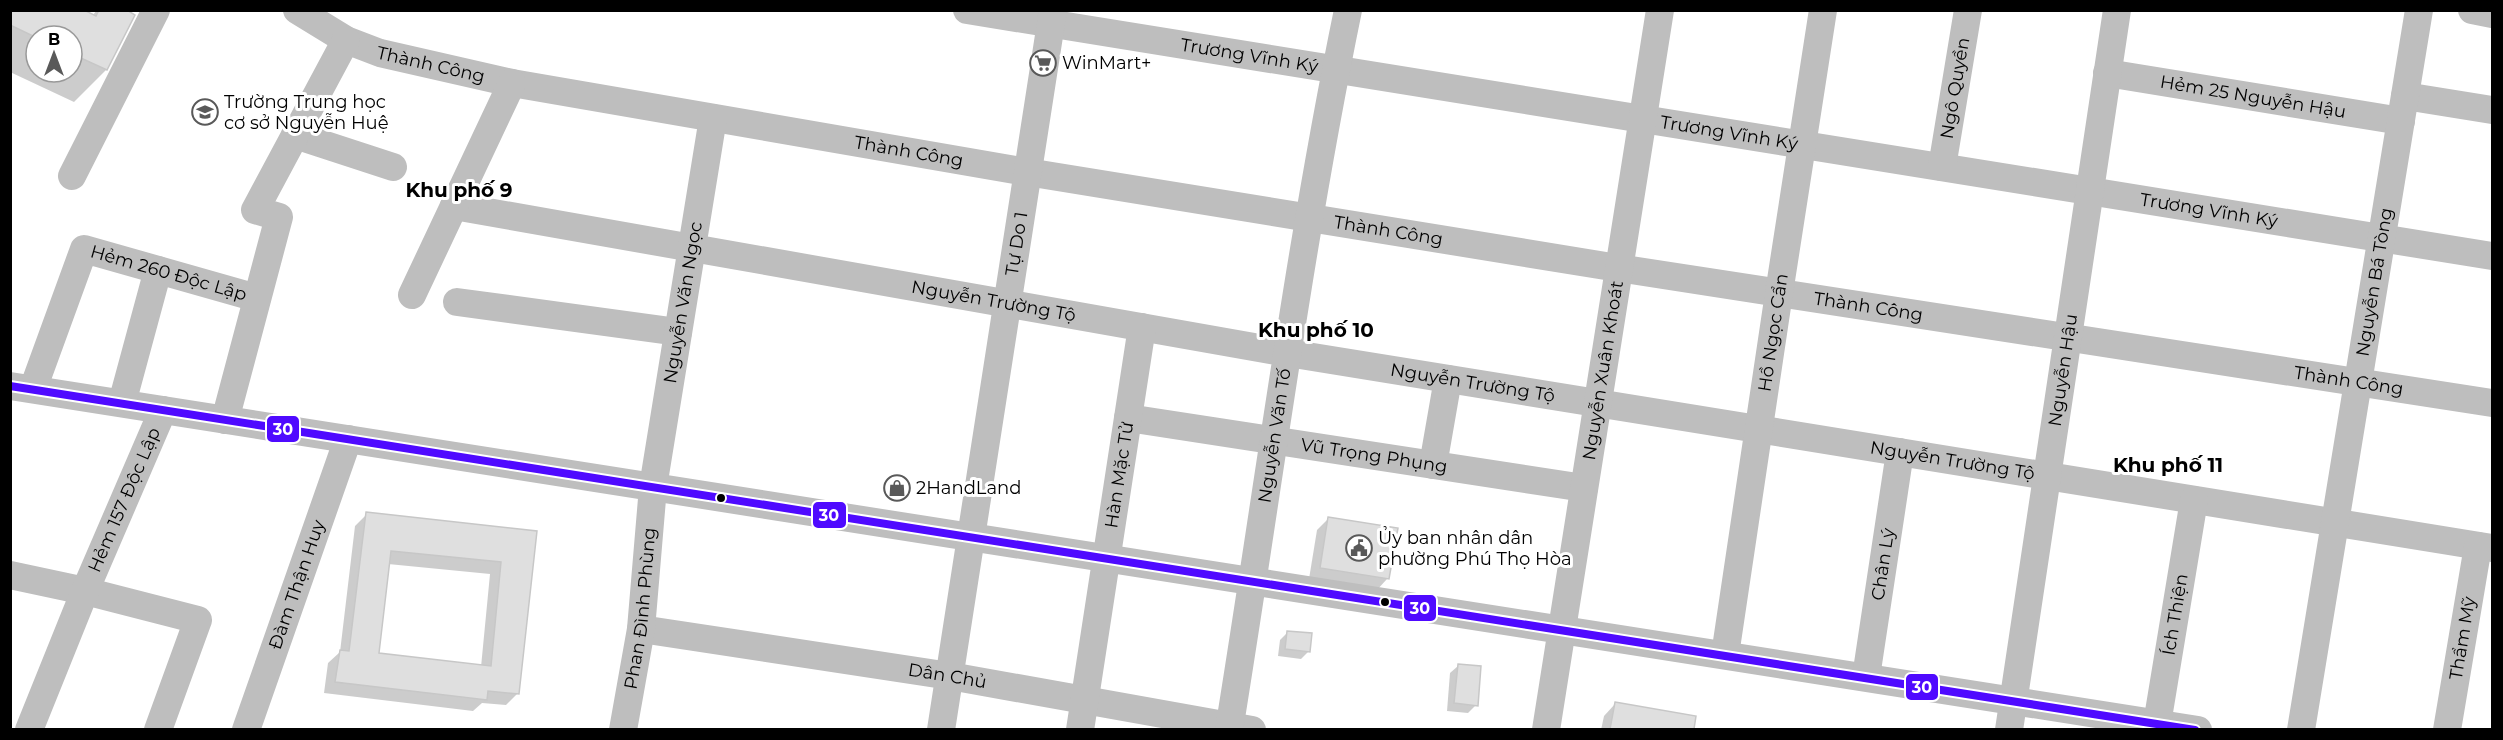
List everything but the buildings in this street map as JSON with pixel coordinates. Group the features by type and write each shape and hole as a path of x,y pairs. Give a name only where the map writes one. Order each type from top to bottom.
{"street":[{"path":"72,176 156,10"},
{"name":"Thành Công","path":"297,10 346,39 380,53 512,83 1028,172 1618,268 2493,403"},
{"name":"Trương Vĩnh Ký","path":"967,10 1052,17 1335,70 2493,256"},
{"name":"Nguyễn Văn Tố","path":"1237,728 1253,581 1274,440 1335,70 1348,10"},
{"name":"Nguyễn Xuân Khoát","path":"1546,729 1660,10"},
{"name":"Hồ Ngọc Cẩn","path":"1725,656 1823,10"},
{"name":"Ngô Quyền","path":"1942,167 1968,10"},
{"name":"Nguyễn Hậu","path":"2009,729 2066,336 2117,10"},
{"name":"Nguyễn Bá Tòng","path":"2301,729 2419,10"},
{"path":"2472,10 2493,14"},
{"name":"Tự Do 1","path":"941,729 1052,17"},
{"path":"225,420 279,218 255,210 346,39"},
{"name":"Hẻm 25 Nguyễn Hậu","path":"2107,73 2403,109 2493,110"},
{"path":"412,295 512,83"},
{"name":"Nguyễn Văn Ngọc","path":"653,487 713,118"},
{"path":"295,135 393,167"},
{"name":"Nguyễn Trường Tộ","path":"454,206 1288,353 2485,547"},
{"name":"Hẻm 260 Độc Lập","path":"22,388 84,249 257,298"},
{"path":"122,403 158,270"},
{"path":"457,302 678,332"},
{"name":"Hàn Mặc Tử","path":"1080,729 1142,327"},
{"path":"1433,465 1448,379"},
{"path":"22,388 2014,700 2157,726 2198,729"},
{"name":"Hẻm 157 Độc Lập","path":"29,729 85,591 163,410"},
{"name":"Vũ Trọng Phụng","path":"1128,418 1584,488"},
{"name":"Đàm Thận Huy","path":"246,729 348,439"},
{"name":"Chân Lý","path":"1866,678 1900,452"},
{"name":"Phan Đình Phùng","path":"623,729 642,629 653,487"},
{"name":"Ích Thiện","path":"2157,726 2194,500"},
{"name":"Thẩm Mỹ","path":"2447,729 2485,547"},
{"path":"10,575 85,591 196,625 158,729"},
{"name":"Dân Chủ","path":"642,629 950,676 1237,728"}],"transit line":[{"name":"30","path":"10,386 2195,730"}],"place":[{"name":"WinMart+","path":"1043,63"},
{"name":"Trường Trung học cơ sở Nguyễn Huệ","path":"205,112"},
{"name":"2HandLand","path":"897,488"},
{"name":"Ủy ban nhân dân phường Phú Thọ Hòa","path":"1359,548"}],"district":[{"name":"Khu phố 9","path":"459,190"},
{"name":"Khu phố 10","path":"1316,330"},
{"name":"Khu phố 11","path":"2168,465"}]}
